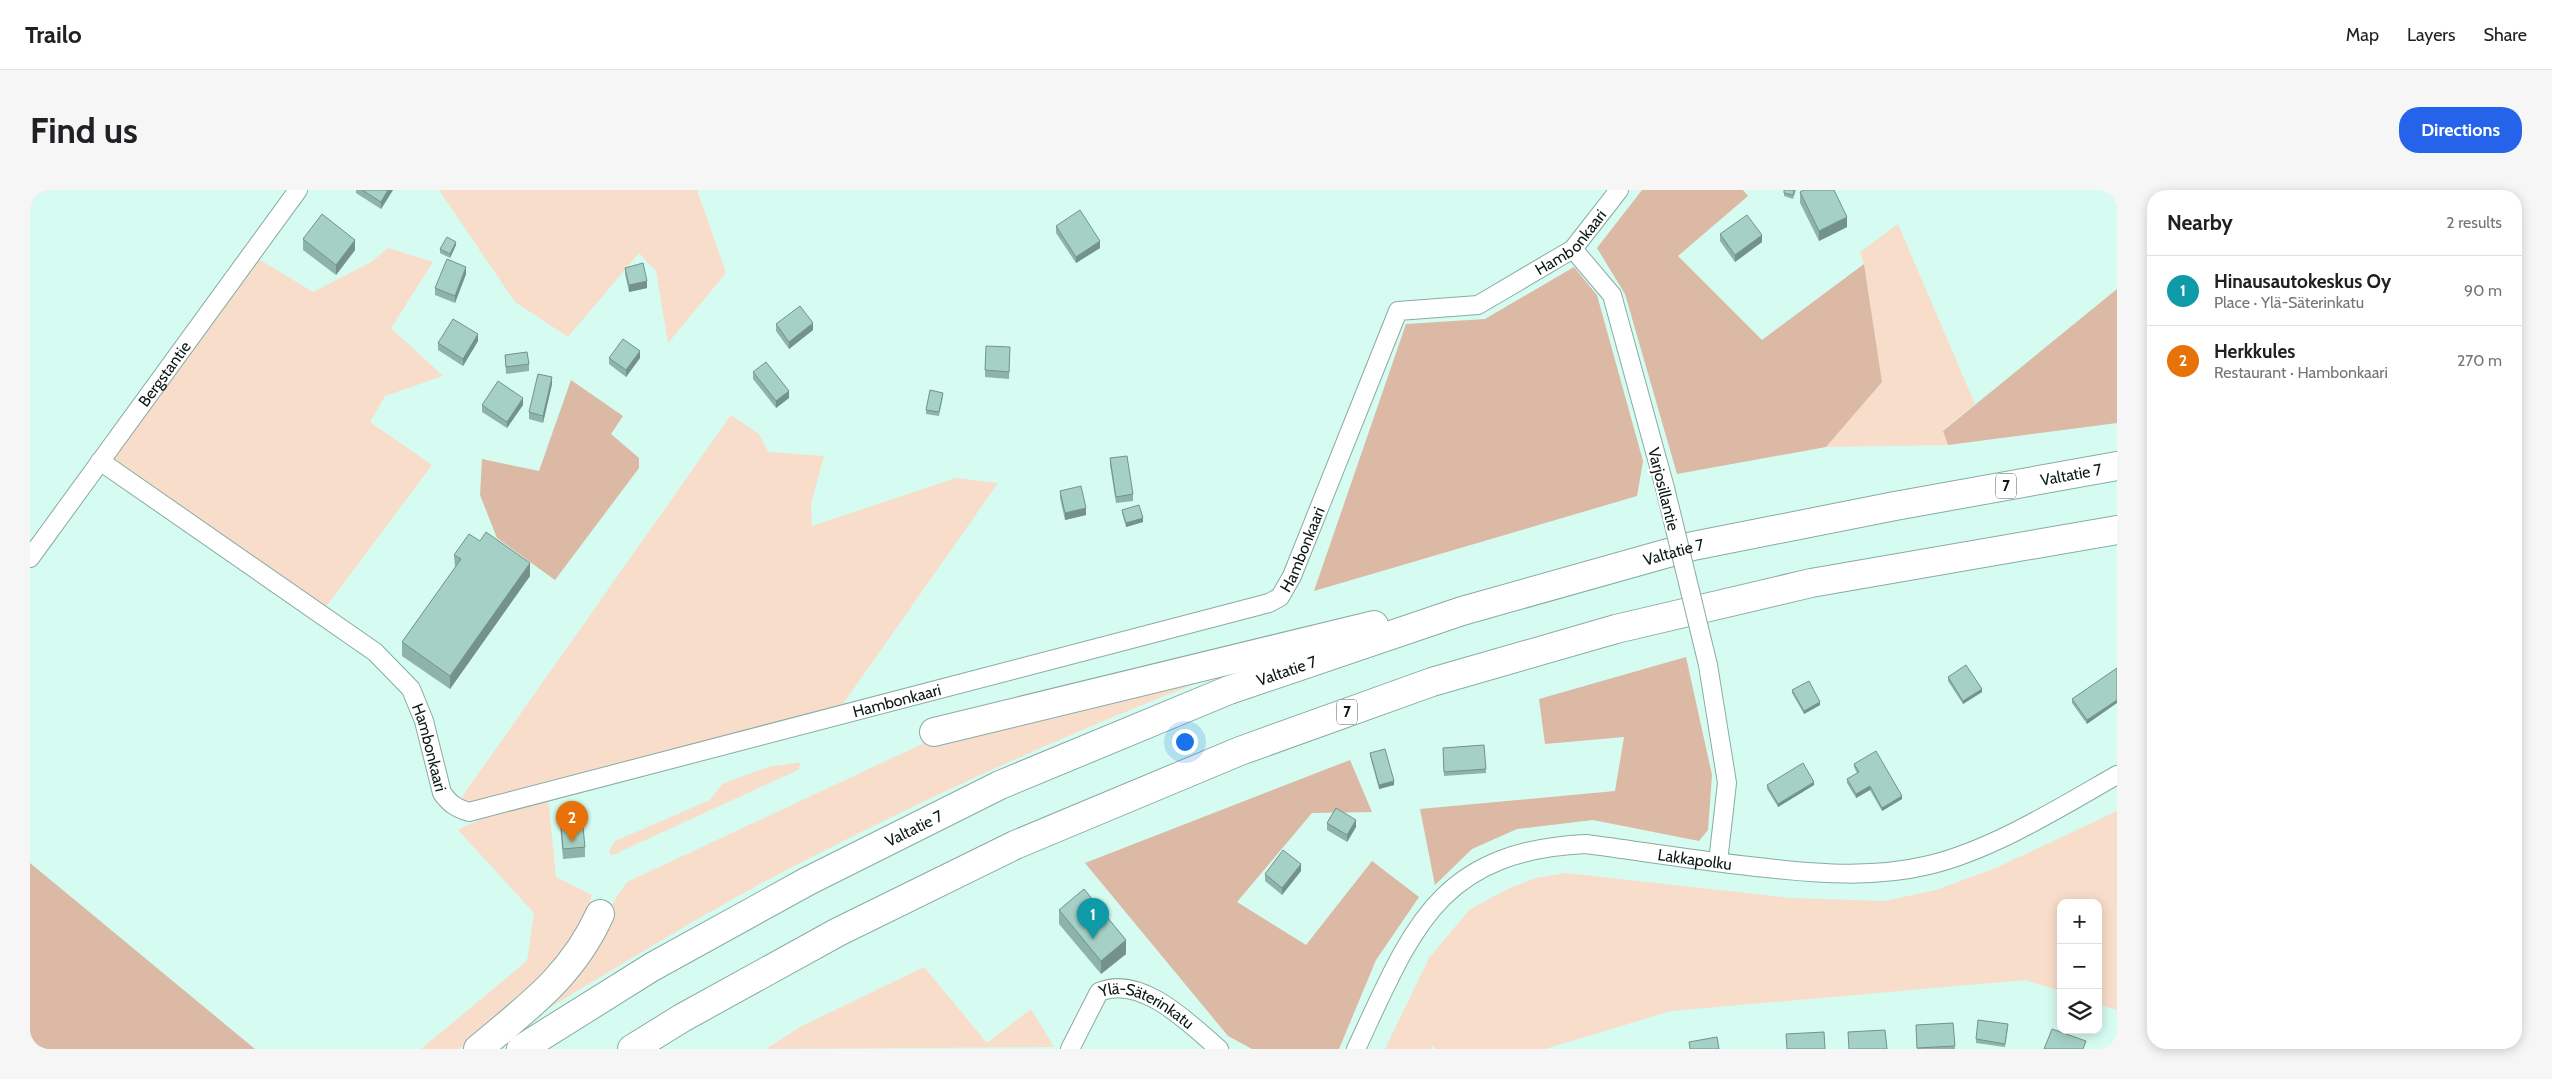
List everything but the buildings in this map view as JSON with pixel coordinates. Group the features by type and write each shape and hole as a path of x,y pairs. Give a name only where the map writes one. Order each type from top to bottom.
{"highway":[{"name":"Valtatie 7","path":"521,1049 652,968 808,880 1000,785 1229,690 1462,611 1693,546 1895,506 2117,466"},
{"name":"7","path":"632,1049 682,1018 838,932 1015,845 1240,751 1432,682 1616,629 1811,583 2117,530"},
{"path":"934,732 1357,628 1462,611"},
{"path":"478,1049 566,971 588,941 600,914"}],"street":[{"name":"Bergstantie","path":"30,558 298,190"},
{"name":"Hambonkaari","path":"100,461 375,652 411,689 424,721 442,793 458,809 469,812 1269,603 1280,597 1292,576 1398,311 1478,305 1573,249 1619,190"},
{"name":"Varjosillantie","path":"1573,249 1612,295 1665,488 1708,664 1727,783 1718,862"},
{"name":"Lakkapolku","path":"1356,1049 1411,936 1437,903 1476,871 1527,850 1586,844 1718,862 1841,874 1897,872 1930,865 1979,848 2117,775"},
{"name":"Ylä-Säterinkatu","path":"1070,1049 1099,992 1111,986 1128,988 1171,1008 1219,1049"}],"shaded area":[{"path":"439,190 697,190 726,273 668,343 656,271 639,253 568,337 515,302"},
{"path":"1642,190 1743,190 1748,196 1678,256 1762,340 1864,264 1882,382 1826,447 1677,474 1625,294 1597,248"},
{"path":"1898,224 1975,404 1943,430 1948,445 1826,447 1882,382 1864,264 1860,252"},
{"path":"388,248 433,262 391,328 443,376 385,396 370,422 432,465 325,608 115,461 113,453 257,258 313,292 371,262"},
{"path":"1574,267 1597,295 1643,461 1637,496 1314,591 1406,324 1485,319"},
{"path":"2117,289 2117,423 1948,445 1943,431"},
{"path":"571,380 623,416 611,434 639,458 639,468 555,580 497,538 480,495 482,459 539,471"},
{"path":"731,415 759,434 768,452 824,456 811,504 812,526 956,478 998,483 843,704 476,806 459,801"},
{"path":"1686,657 1712,775 1708,830 1699,841 1593,820 1517,829 1472,849 1435,885 1420,809 1615,791 1624,737 1545,744 1539,699"},
{"path":"1210,678 1100,722 992,770 833,846 718,907 534,1017 600,934 614,901 627,882 935,738"},
{"path":"1350,760 1372,812 1312,813 1237,902 1306,945 1372,861 1419,897 1376,960 1339,1049 1252,1049 1228,1036 1085,863"},
{"path":"801,763 798,770 615,854 611,855 609,851 615,841 710,800 722,784 768,767"},
{"path":"548,798 556,877 592,895 581,929 557,964 459,1049 421,1049 527,961 534,913 458,830 491,814"},
{"path":"2117,811 2117,1010 2102,1005 2102,899 2057,899 2057,990 2025,980 1671,1011 1545,1049 1436,1049 1433,1046 1430,1049 1385,1049 1429,958 1470,909 1510,888 1536,878 1566,873 1791,898 1885,901 1936,890 1998,867"},
{"path":"30,863 255,1049 30,1049"},
{"path":"924,967 987,1043 1031,1009 1054,1047 766,1049 800,1027"}],"place":[{"name":"Herkkules","path":"572,842"},
{"name":"Hinausautokeskus Oy","path":"1093,939"}]}
